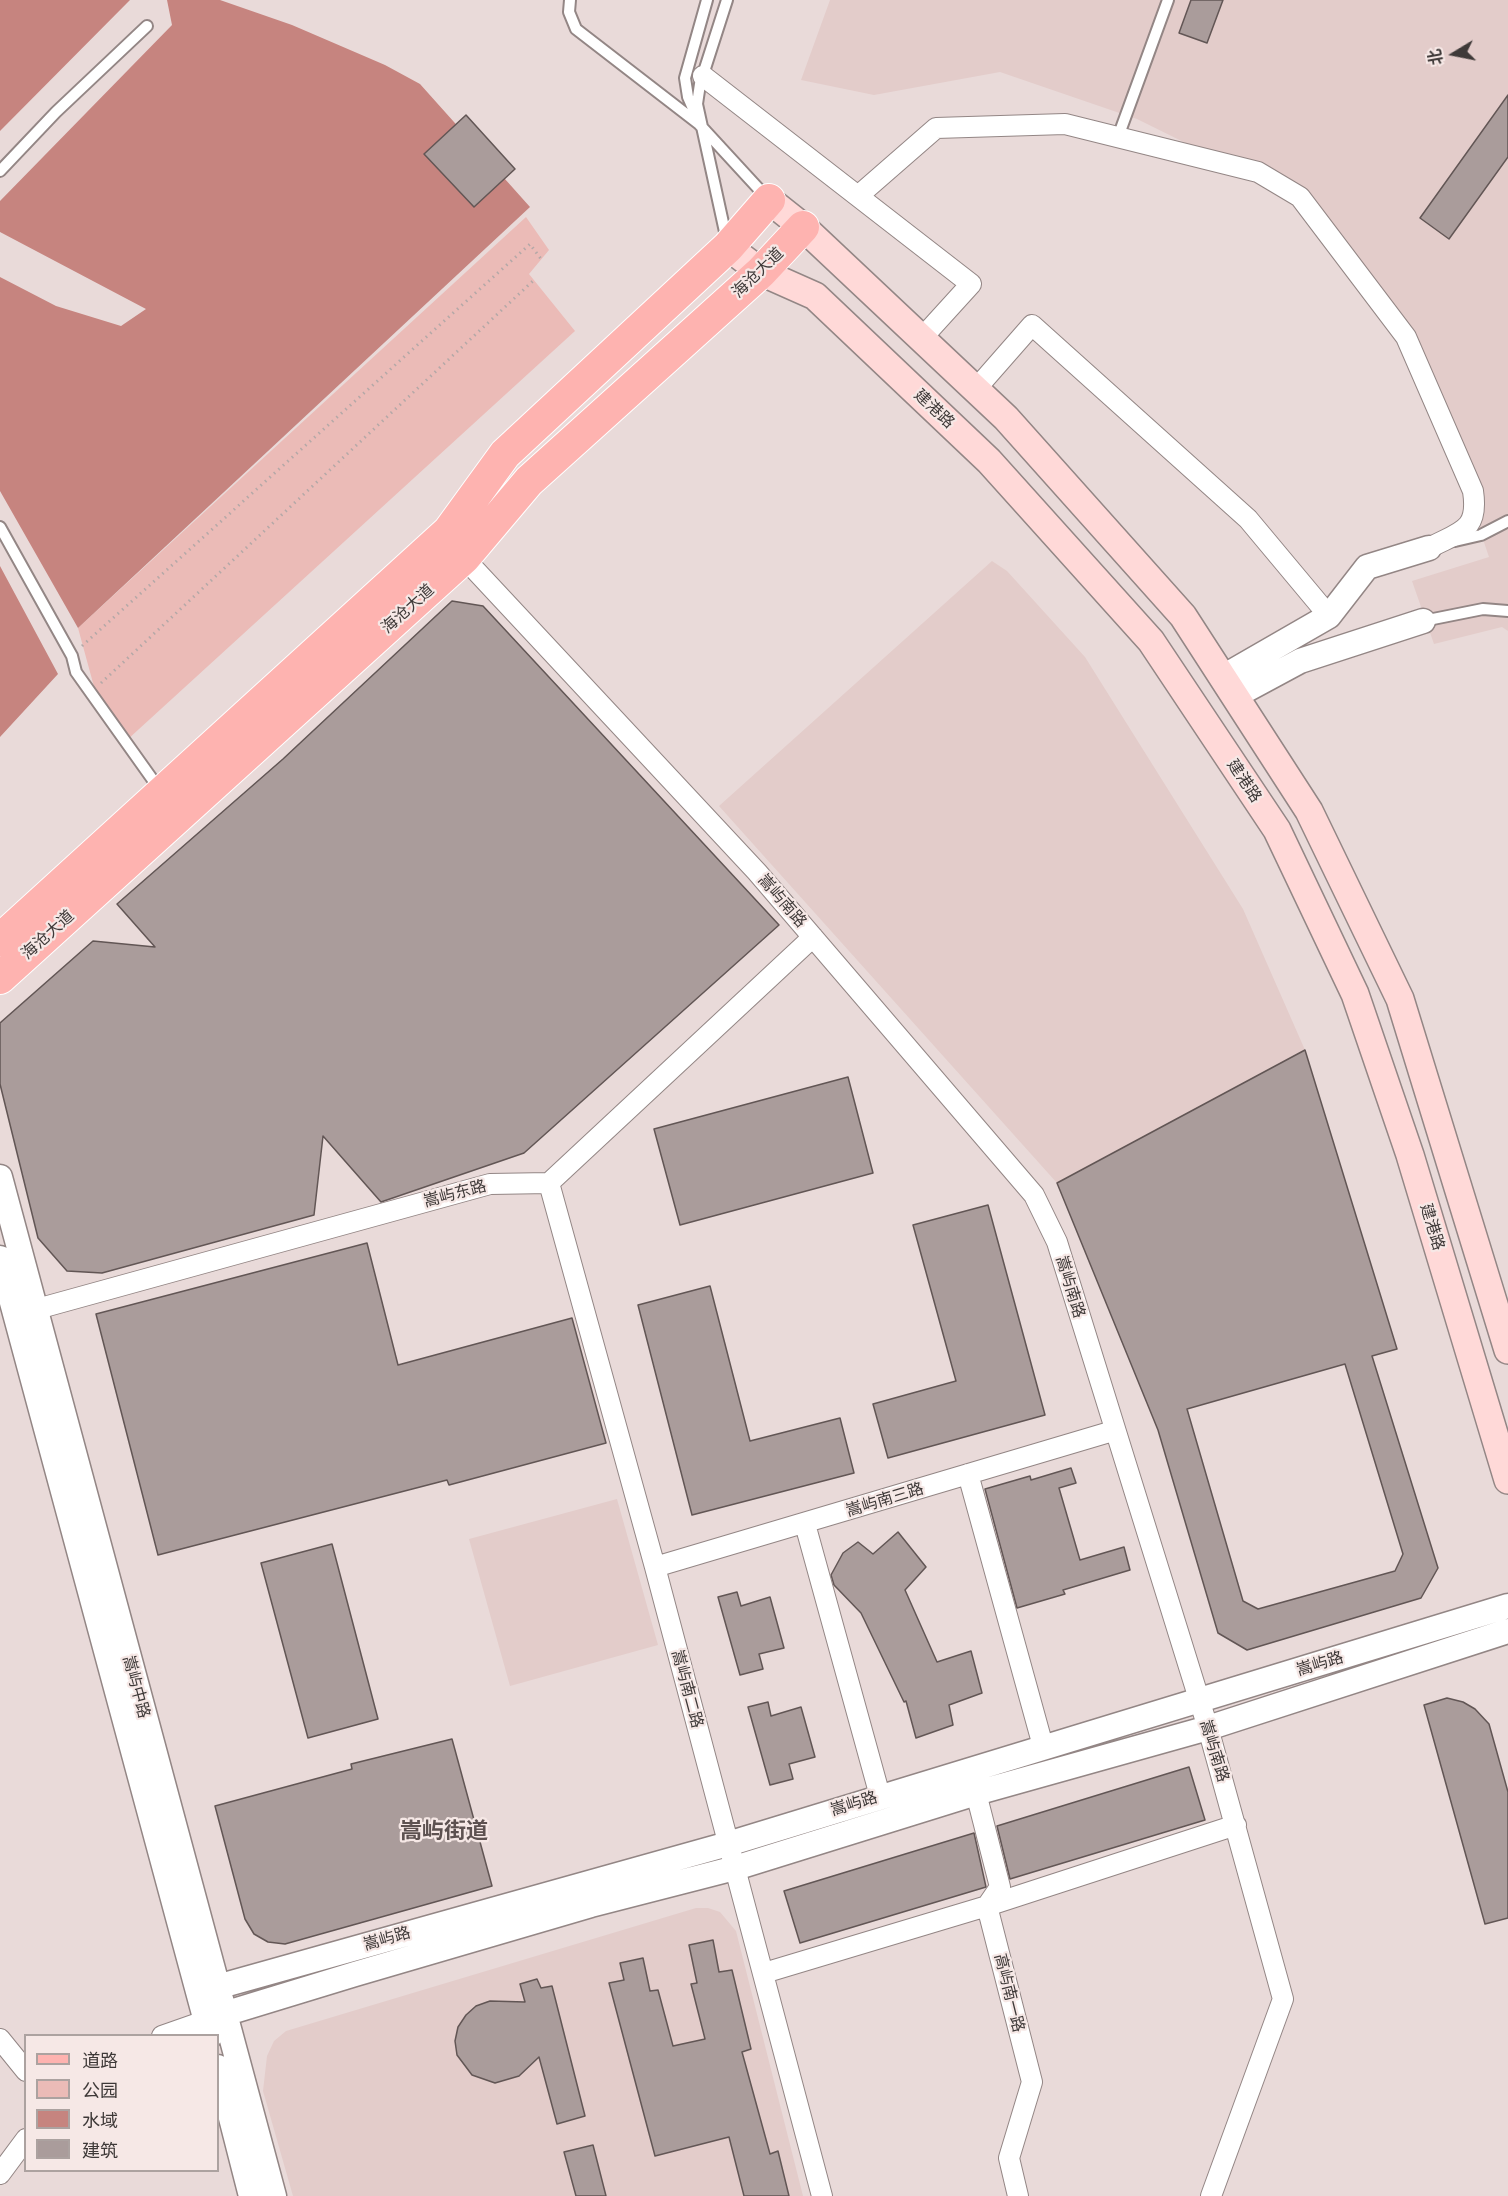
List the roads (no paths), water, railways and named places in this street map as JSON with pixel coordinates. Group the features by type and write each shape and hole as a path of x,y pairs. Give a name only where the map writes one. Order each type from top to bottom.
{"main road":[{"path":"769,200 803,227 1006,418 1183,616 1229,686 1309,811 1400,999 1508,1350"},
{"name":"海沧大道","path":"0,940 449,531 505,454 728,247 769,200"},
{"name":"海沧大道","path":"0,978 464,558 529,481 761,272 803,227"},
{"name":"建港路","path":"728,247 761,272 815,296 989,461 1151,641 1276,830 1355,994 1410,1155 1508,1480"}],"street":[{"path":"703,76 971,284 921,339"},
{"path":"858,196 936,128 1065,124 1258,172 1300,196 1333,237 1406,337 1473,490 1476,512 1469,526 1429,548 1366,567 1329,616 1229,686"},
{"path":"975,390 1032,325 1248,519 1329,616"},
{"name":"嵩屿南路","path":"464,558 757,872 1034,1195 1057,1242 1113,1431 1208,1728 1284,2000 1211,2196"},
{"path":"1229,686 1300,660 1423,621"},
{"path":"549,1183 813,937"},
{"name":"嵩屿中路","path":"0,1177 27,1315"},
{"name":"嵩屿东路","path":"27,1315 490,1184 549,1183"},
{"name":"嵩屿南二路","path":"549,1183 656,1567 822,2196"},
{"name":"嵩屿中路","path":"0,1258 27,1315 57,1395 208,1991 213,2024"},
{"name":"嵩屿南三路","path":"656,1567 1113,1431"},
{"path":"968,1474 1043,1746"},
{"path":"805,1524 880,1796"},
{"name":"嵩屿路","path":"208,1991 728,1844 1043,1746 1199,1701 1508,1606"},
{"name":"嵩屿路","path":"213,2024 266,2000 591,1905 735,1868 976,1793 1208,1728 1508,1631"},
{"path":"976,1793 1000,1887 987,1906"},
{"path":"764,1973 987,1906 1236,1825"},
{"name":"高屿南一路","path":"987,1906 1032,2082 1009,2158 1019,2196"},
{"path":"170,2034 213,2024"},
{"path":"0,2039 24,2069"},
{"name":"嵩屿中路","path":"219,2041 274,2196"},
{"path":"219,2071 251,2196"},
{"path":"0,2174 24,2142"}],"lane":[{"path":"570,0 569,12 576,29 699,124 769,200"},
{"path":"699,124 688,97 686,78 707,0"},
{"path":"727,0 703,76 697,104 699,124 728,247"},
{"path":"1118,137 1168,0"},
{"path":"0,171 56,112 147,26"},
{"path":"1429,548 1481,535 1508,521"},
{"path":"0,527 72,656 76,672 162,793"},
{"path":"1423,621 1483,609 1508,611"}],"water":[{"path":"0,0 130,0 0,131"},
{"path":"167,0 220,0 292,25 385,65 420,84 530,207 78,628 0,491 0,277 56,306 121,326 146,309 0,232 0,201 172,25"},
{"path":"0,566 58,674 0,737"}],"district":[{"name":"嵩屿街道","path":"444,1832"}]}
